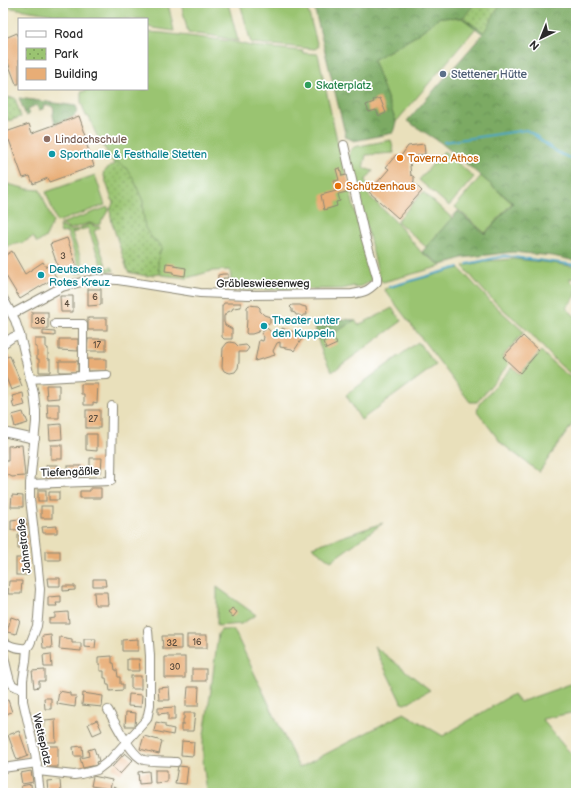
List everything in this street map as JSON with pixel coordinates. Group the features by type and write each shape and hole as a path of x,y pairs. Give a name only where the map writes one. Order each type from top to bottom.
{"street":[{"name":"Gräbleswiesenweg","path":"12,314 62,287 97,279 118,280 200,293 218,294 352,294 369,290 377,282 377,277 364,232 344,145"},
{"name":"Jahnstraße","path":"3,298 15,320 20,335 34,394 36,411 30,499 40,589 37,626 30,644 26,648"},
{"path":"55,324 83,324 83,376"},
{"path":"3,344 13,337 20,335"},
{"path":"30,379 107,375"},
{"name":"Tiefengäßle","path":"30,484 111,481 112,406"},
{"path":"3,432 35,439"},
{"path":"38,771 74,775 97,770 110,760 147,719 150,705 148,630"},
{"path":"3,642 16,648 26,648"},
{"name":"Wetteplatz","path":"26,648 26,661 22,689 23,701 37,762 40,793"},
{"path":"3,653 11,683 13,686 22,689"},
{"path":"108,710 132,750 139,758 145,760 176,762"},
{"path":"3,768 37,762"}],"green space":[{"path":"5,3 168,3 174,31 148,27 148,18 75,18 6,7"},
{"path":"181,3 228,3 238,41 188,33"},
{"path":"240,3 306,3 318,47 315,49 251,43"},
{"path":"313,3 576,3 576,261 553,256 513,252 462,258 442,265 422,252 458,211 485,234 513,203 440,142 407,121 483,34 462,18 440,17 414,37 373,60 396,122 393,133 354,141 346,137"},
{"path":"475,3 501,3 484,32 462,17 465,16"},
{"path":"440,17 462,18 476,28 396,122 373,60 414,37"},
{"path":"148,32 230,41 251,46 303,51 303,53 318,54 337,140 372,279 371,281 355,288 354,286 342,289 232,290 230,270 212,271 187,278 161,275 112,160 96,134 89,117 86,116 81,102 81,92 148,90"},
{"path":"4,97 15,98 21,117 8,121 4,105 6,104"},
{"path":"19,98 76,106 78,111 73,117 55,124 53,115 54,110 52,106 44,105 43,109 39,110 36,105 28,109 29,115 26,116"},
{"path":"391,140 394,153 366,155 363,168 373,171 365,181 371,187 366,193 394,220 422,253 442,266 383,282 380,280 349,156 350,151 354,147"},
{"path":"444,151 474,177 449,206 419,180"},
{"path":"118,162 126,168 134,179 143,201 145,228 152,238 162,247 158,260 160,274 146,276 128,272 112,223 110,210 113,203 103,173"},
{"path":"95,175 105,205 57,222 46,192"},
{"path":"481,176 512,203 485,233 455,207"},
{"path":"3,183 28,189 40,190 53,222 46,237 37,243 33,237 22,243 10,245 3,250"},
{"path":"423,192 452,218 426,247 397,221"},
{"path":"108,207 109,209 100,224 96,225 89,223 71,229 60,224"},
{"path":"90,224 96,227 99,226 100,228 94,231 107,268 112,267 114,271 98,271 102,267 88,228 80,230 80,228"},
{"path":"59,226 71,231 78,229 79,231 72,233 85,271 90,271 76,274 75,272 80,270 67,232 61,233"},
{"path":"514,259 576,267 576,279 570,278 570,281 576,285 576,296 566,308 576,317 576,377 557,362 529,332 490,297 463,266 486,261"},
{"path":"459,268 491,302 524,332 502,357 509,364 477,402 470,402 384,289"},
{"path":"392,308 402,321 332,372 318,340 333,334 355,320 358,325"},
{"path":"341,319 355,320 333,334 318,340 315,327 329,325"},
{"path":"418,342 436,365 361,420 346,395"},
{"path":"541,351 562,371 576,381 576,419 539,472 501,443 477,411 479,404 512,367 520,374"},
{"path":"383,523 331,561 312,547"},
{"path":"217,587 256,615 241,624 217,626"},
{"path":"221,630 234,630 299,768 404,713 443,736 513,694 520,702 576,682 576,712 542,719 563,745 576,758 576,793 207,793 203,761 203,741 218,634"},
{"path":"374,646 430,690 405,704 401,702"}],"building":[{"path":"17,33 18,36 18,84 16,84 7,60 3,61 3,39"},
{"path":"380,98 386,113 379,116 376,110 369,112 366,105 374,102 373,100"},
{"name":"Sporthalle & Festhalle Stetten","path":"79,116 86,136 84,137 94,166 49,182 48,178 33,184 30,176 23,178 9,140 3,142 3,133 29,124 32,133"},
{"path":"424,144 425,154 419,154 409,164 411,165 411,176 414,177 413,182 422,191 398,218 369,192 389,169 386,167 396,155 401,156 408,146"},
{"path":"340,168 342,176 347,175 351,191 338,194 340,201 336,202 337,206 324,210 321,195 336,191 334,181 339,180 336,169"},
{"path":"67,238 77,267 60,273 50,244"},
{"path":"12,251 25,274 43,262 46,267 49,265 56,277 20,299 3,271 3,257"},
{"path":"166,263 186,268 185,276 165,271"},
{"path":"228,274 228,278 223,278 223,287 218,287 218,275"},
{"path":"88,289 101,289 101,305 88,306"},
{"path":"60,296 73,296 73,312 61,312"},
{"path":"224,303 241,303 241,307 233,308 224,316 225,325 232,329 232,339 224,339 222,337 222,306"},
{"path":"249,305 258,306 264,315 270,317 270,323 263,325 258,332 252,334 246,333 247,307"},
{"path":"292,305 306,307 307,315 303,315 302,317 296,315 292,312 290,307"},
{"path":"32,312 48,312 48,329 32,329"},
{"path":"88,318 107,318 107,330 88,330"},
{"path":"267,328 274,334 282,335 282,328 287,331 303,332 305,334 294,351 292,349 280,347 280,342 277,343 273,351 275,355 255,361 259,340 263,341 264,337 261,333"},
{"path":"43,331 55,332 55,336 43,335"},
{"path":"333,336 337,344 326,349 323,342"},
{"path":"523,336 539,351 520,373 503,357"},
{"path":"35,339 46,339 48,359 50,359 50,372 39,372 39,359 37,359"},
{"path":"59,339 78,339 78,351 59,350"},
{"path":"88,339 106,339 106,351 87,351"},
{"path":"230,342 235,343 238,346 246,345 249,348 246,352 239,352 238,368 235,372 230,373 224,371 222,367 223,348"},
{"path":"10,356 22,386 11,390 3,370 3,358"},
{"path":"87,359 106,359 106,371 87,371"},
{"path":"59,361 78,361 78,372 59,372"},
{"path":"81,384 98,384 97,403 93,402 93,405 84,405 84,394 81,394"},
{"path":"46,385 59,385 59,398 47,399"},
{"path":"23,393 25,405 14,408 12,396"},
{"path":"47,404 59,404 59,418 48,418"},
{"path":"86,410 100,410 100,428 86,428"},
{"path":"23,412 28,423 15,427 12,415"},
{"path":"61,424 62,439 50,440 49,425"},
{"path":"86,434 97,434 97,451 86,450"},
{"path":"22,445 25,476 12,477 3,472 3,461 8,461 8,446"},
{"path":"51,445 62,445 62,459 51,459"},
{"path":"90,458 102,458 101,472 90,472"},
{"path":"46,465 58,465 58,478 46,478"},
{"path":"68,466 81,466 81,476 68,476"},
{"path":"90,488 101,488 101,498 80,498 80,491 90,491"},
{"path":"38,490 46,490 46,501 38,501"},
{"path":"49,492 59,492 59,500 49,500"},
{"path":"12,495 23,496 23,507 11,507"},
{"path":"41,506 52,506 52,518 41,518"},
{"path":"26,519 27,529 11,530 11,520"},
{"path":"57,526 57,533 43,533 42,527"},
{"path":"27,534 28,549 18,549 18,535"},
{"path":"45,551 60,551 60,560 45,560"},
{"path":"16,558 28,558 28,575 16,575"},
{"path":"47,578 60,578 60,586 48,586"},
{"path":"93,579 105,579 106,586 93,586"},
{"path":"9,581 22,581 21,594 8,594"},
{"path":"63,586 75,586 75,590 63,591"},
{"path":"94,592 107,592 108,605 95,605"},
{"path":"61,596 61,603 56,603 57,606 48,606 48,597"},
{"path":"232,608 237,612 233,617 228,613"},
{"path":"68,612 69,623 49,623 49,619 55,618 55,613"},
{"path":"11,617 20,620 16,634 7,632"},
{"path":"51,635 52,648 43,648 42,636"},
{"path":"187,635 207,635 207,648 187,648"},
{"path":"162,636 181,636 181,649 163,649"},
{"path":"60,637 72,639 72,643 81,643 81,651 59,649"},
{"path":"84,639 96,639 95,648 84,647"},
{"path":"138,639 138,651 122,651 122,640"},
{"path":"51,654 52,667 44,667 43,655"},
{"path":"112,656 112,663 114,663 115,670 117,670 118,677 120,677 120,684 123,684 123,690 110,691 106,678 104,678 104,671 100,671 98,657"},
{"path":"165,657 185,657 185,678 165,678"},
{"path":"127,659 139,659 140,671 127,671"},
{"path":"192,669 206,669 206,681 192,681"},
{"path":"45,670 45,681 39,681 39,687 34,688 32,671"},
{"path":"131,676 141,676 141,689 131,689"},
{"path":"169,687 170,700 159,700 158,688"},
{"path":"188,687 199,687 198,706 186,706"},
{"path":"59,691 70,693 70,696 76,696 75,707 57,704"},
{"path":"83,693 103,696 102,707 82,705"},
{"path":"129,694 142,695 141,707 128,706"},
{"path":"44,698 51,698 51,709 45,709"},
{"path":"8,700 12,712 3,715 3,701"},
{"path":"175,707 175,720 168,720 168,713 158,714 158,708"},
{"path":"126,712 136,713 135,726 125,726"},
{"path":"184,713 195,713 193,731 181,731"},
{"path":"55,719 56,742 46,742 45,720"},
{"path":"97,720 102,731 93,735 88,724"},
{"path":"156,722 165,724 165,727 174,729 173,735 154,731"},
{"path":"19,731 28,756 17,760 8,735"},
{"path":"144,736 162,741 159,754 140,749"},
{"path":"182,741 194,742 193,756 181,755"},
{"path":"46,746 58,746 58,767 46,767"},
{"path":"82,746 83,756 74,756 73,747"},
{"path":"94,748 99,761 96,762 97,765 83,768 80,758 89,756 88,750"},
{"path":"125,753 133,760 120,774 112,767"},
{"path":"178,766 188,767 186,784 175,783"},
{"path":"155,770 167,770 167,782 155,783"},
{"path":"31,771 33,782 22,784 20,773"},
{"path":"149,771 150,783 139,784 138,772"},
{"path":"93,776 112,780 110,789 91,786"},
{"path":"60,780 61,793 48,793 47,781"},
{"path":"31,784 32,793 22,793 21,786"},
{"path":"113,787 126,793 110,793"}],"waterway":[{"path":"444,142 526,130 557,152 576,160"},
{"path":"467,264 505,256 576,265"},
{"path":"389,287 459,267"}],"place":[{"name":"Stettener Hütte","path":"443,74"},
{"name":"Skaterplatz","path":"308,85"},
{"name":"Lindachschule","path":"47,139"},
{"name":"Sporthalle & Festhalle Stetten","path":"52,154"},
{"name":"Taverna Athos","path":"400,158"},
{"name":"Schützenhaus","path":"338,186"},
{"name":"Deutsches Rotes Kreuz","path":"41,275"},
{"name":"Theater unter den Kuppeln","path":"264,326"}]}
